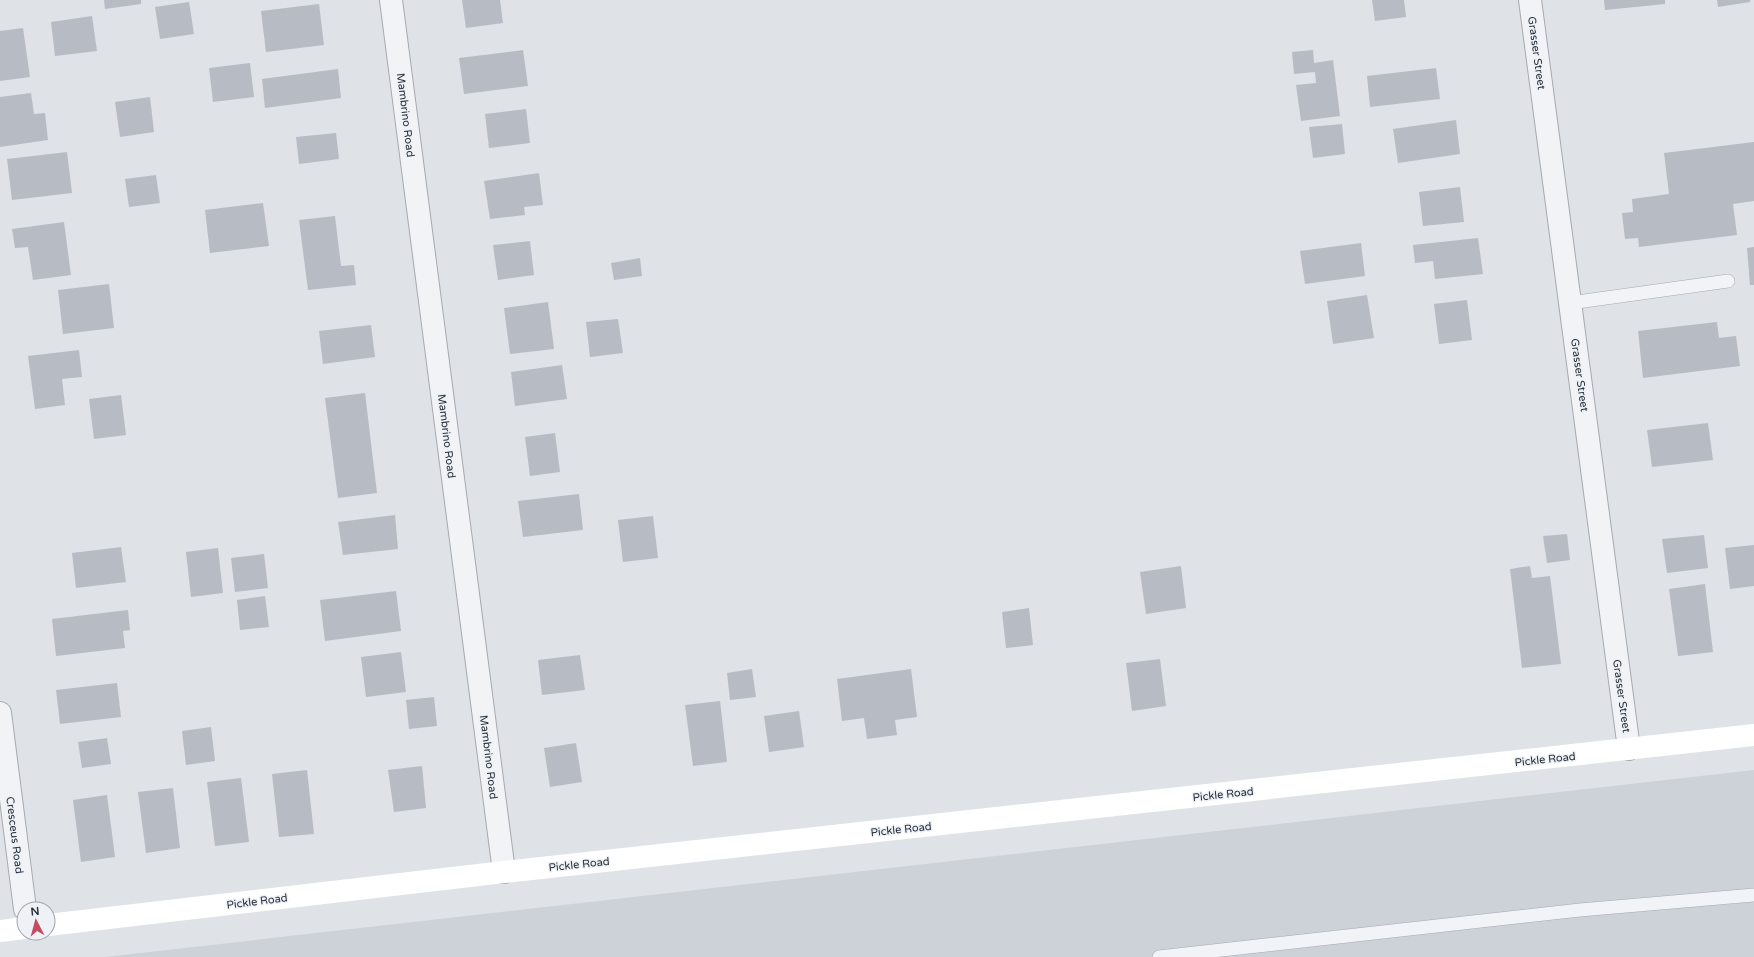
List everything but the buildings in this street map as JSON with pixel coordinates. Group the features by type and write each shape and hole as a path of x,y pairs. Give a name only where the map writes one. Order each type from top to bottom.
{"street":[{"name":"Mambrino Road","path":"391,0 504,872"},
{"name":"Grasser Street","path":"1530,0 1629,749"},
{"name":"Cresceus Road","path":"0,713 24,901"},
{"name":"Pickle Road","path":"56,925 504,872 1754,735"},
{"path":"0,931 16,929"}],"lane":[{"path":"1570,302 1728,281"},
{"path":"1159,957 1580,910 1754,895"}],"shaded area":[{"path":"1754,770 1754,957 105,957"}]}
